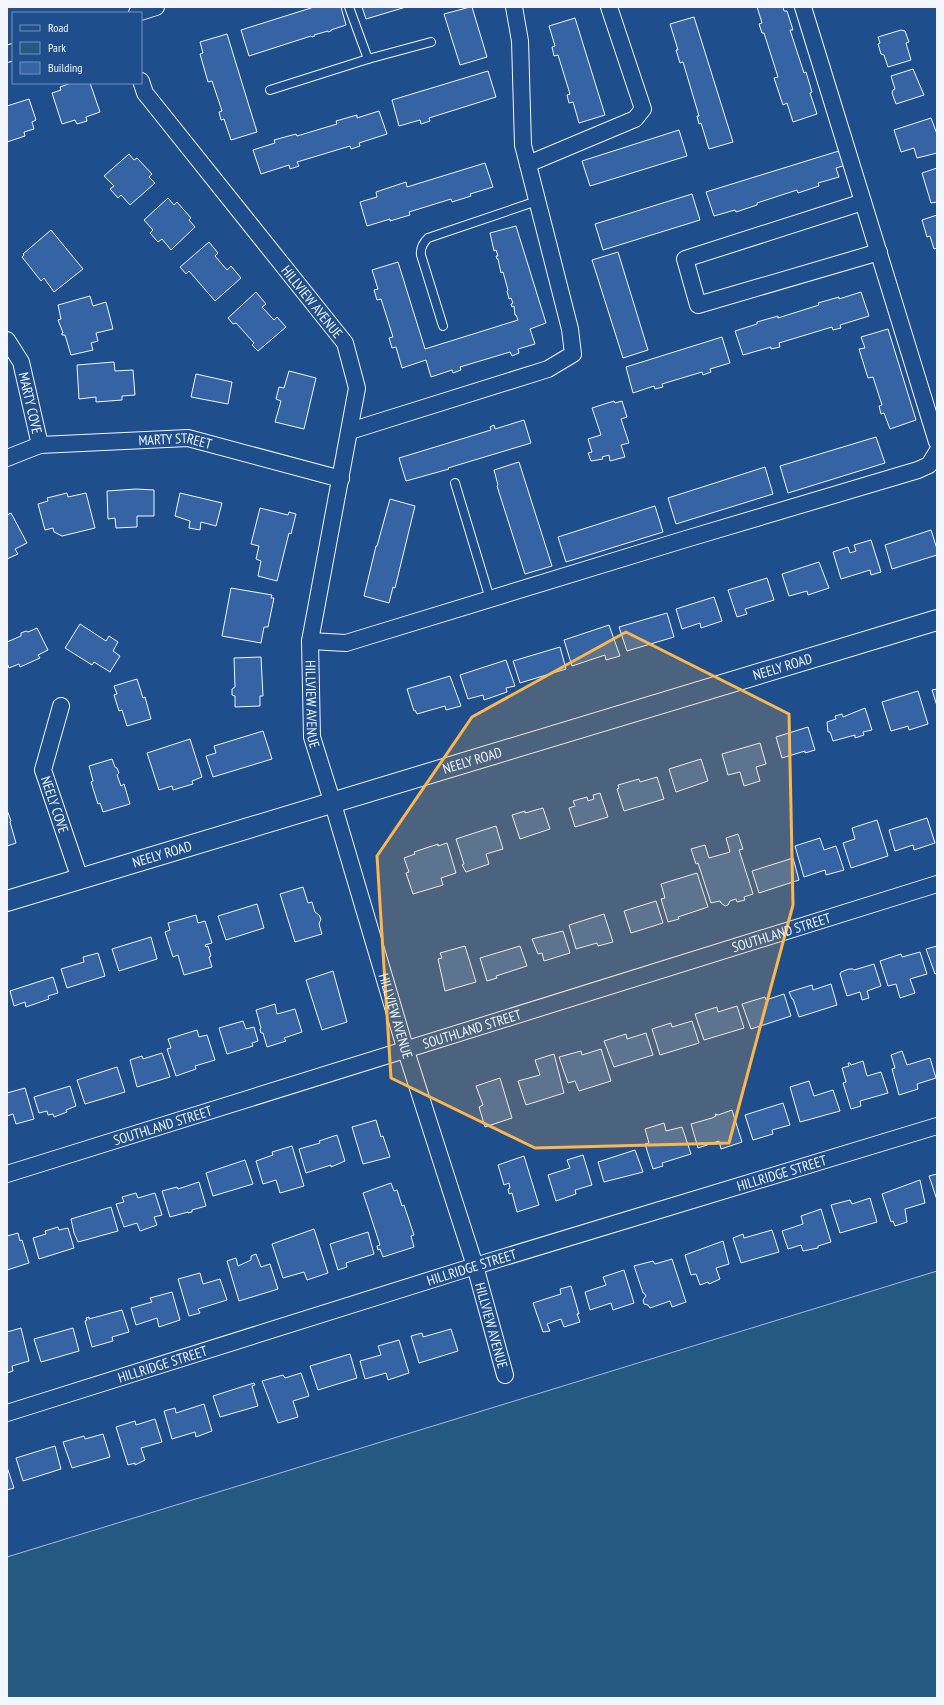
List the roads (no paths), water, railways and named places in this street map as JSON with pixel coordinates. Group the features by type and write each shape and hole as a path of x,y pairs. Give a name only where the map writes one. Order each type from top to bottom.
{"street":[{"path":"140,12 156,7"},
{"path":"350,432 548,369 573,354 570,329 522,145 520,41 514,7"},
{"path":"528,164 635,118 643,109 609,7"},
{"path":"802,7 937,442"},
{"name":"HILLVIEW AVENUE","path":"142,83 146,93 345,343 357,388 310,641 312,736 334,804 406,1051 475,1266 505,1375"},
{"path":"863,202 685,259 698,305 879,252"},
{"name":"MARTY COVE","path":"7,340 21,362 40,445"},
{"name":"MARTY STREET","path":"7,458 40,445 188,438 341,479"},
{"path":"310,641 346,643 918,470 930,465 937,452"},
{"name":"NEELY ROAD","path":"7,901 334,804 937,620"},
{"name":"NEELY COVE","path":"61,706 43,770 80,879"},
{"name":"SOUTHLAND STREET","path":"7,1174 406,1051 937,884"},
{"name":"HILLRIDGE STREET","path":"7,1413 475,1266 937,1126"}],"lane":[{"path":"348,7 368,59"},
{"path":"270,90 368,59 432,42"},
{"path":"443,326 421,255 421,250 425,241 428,238 537,201"},
{"path":"455,483 490,599"}]}
